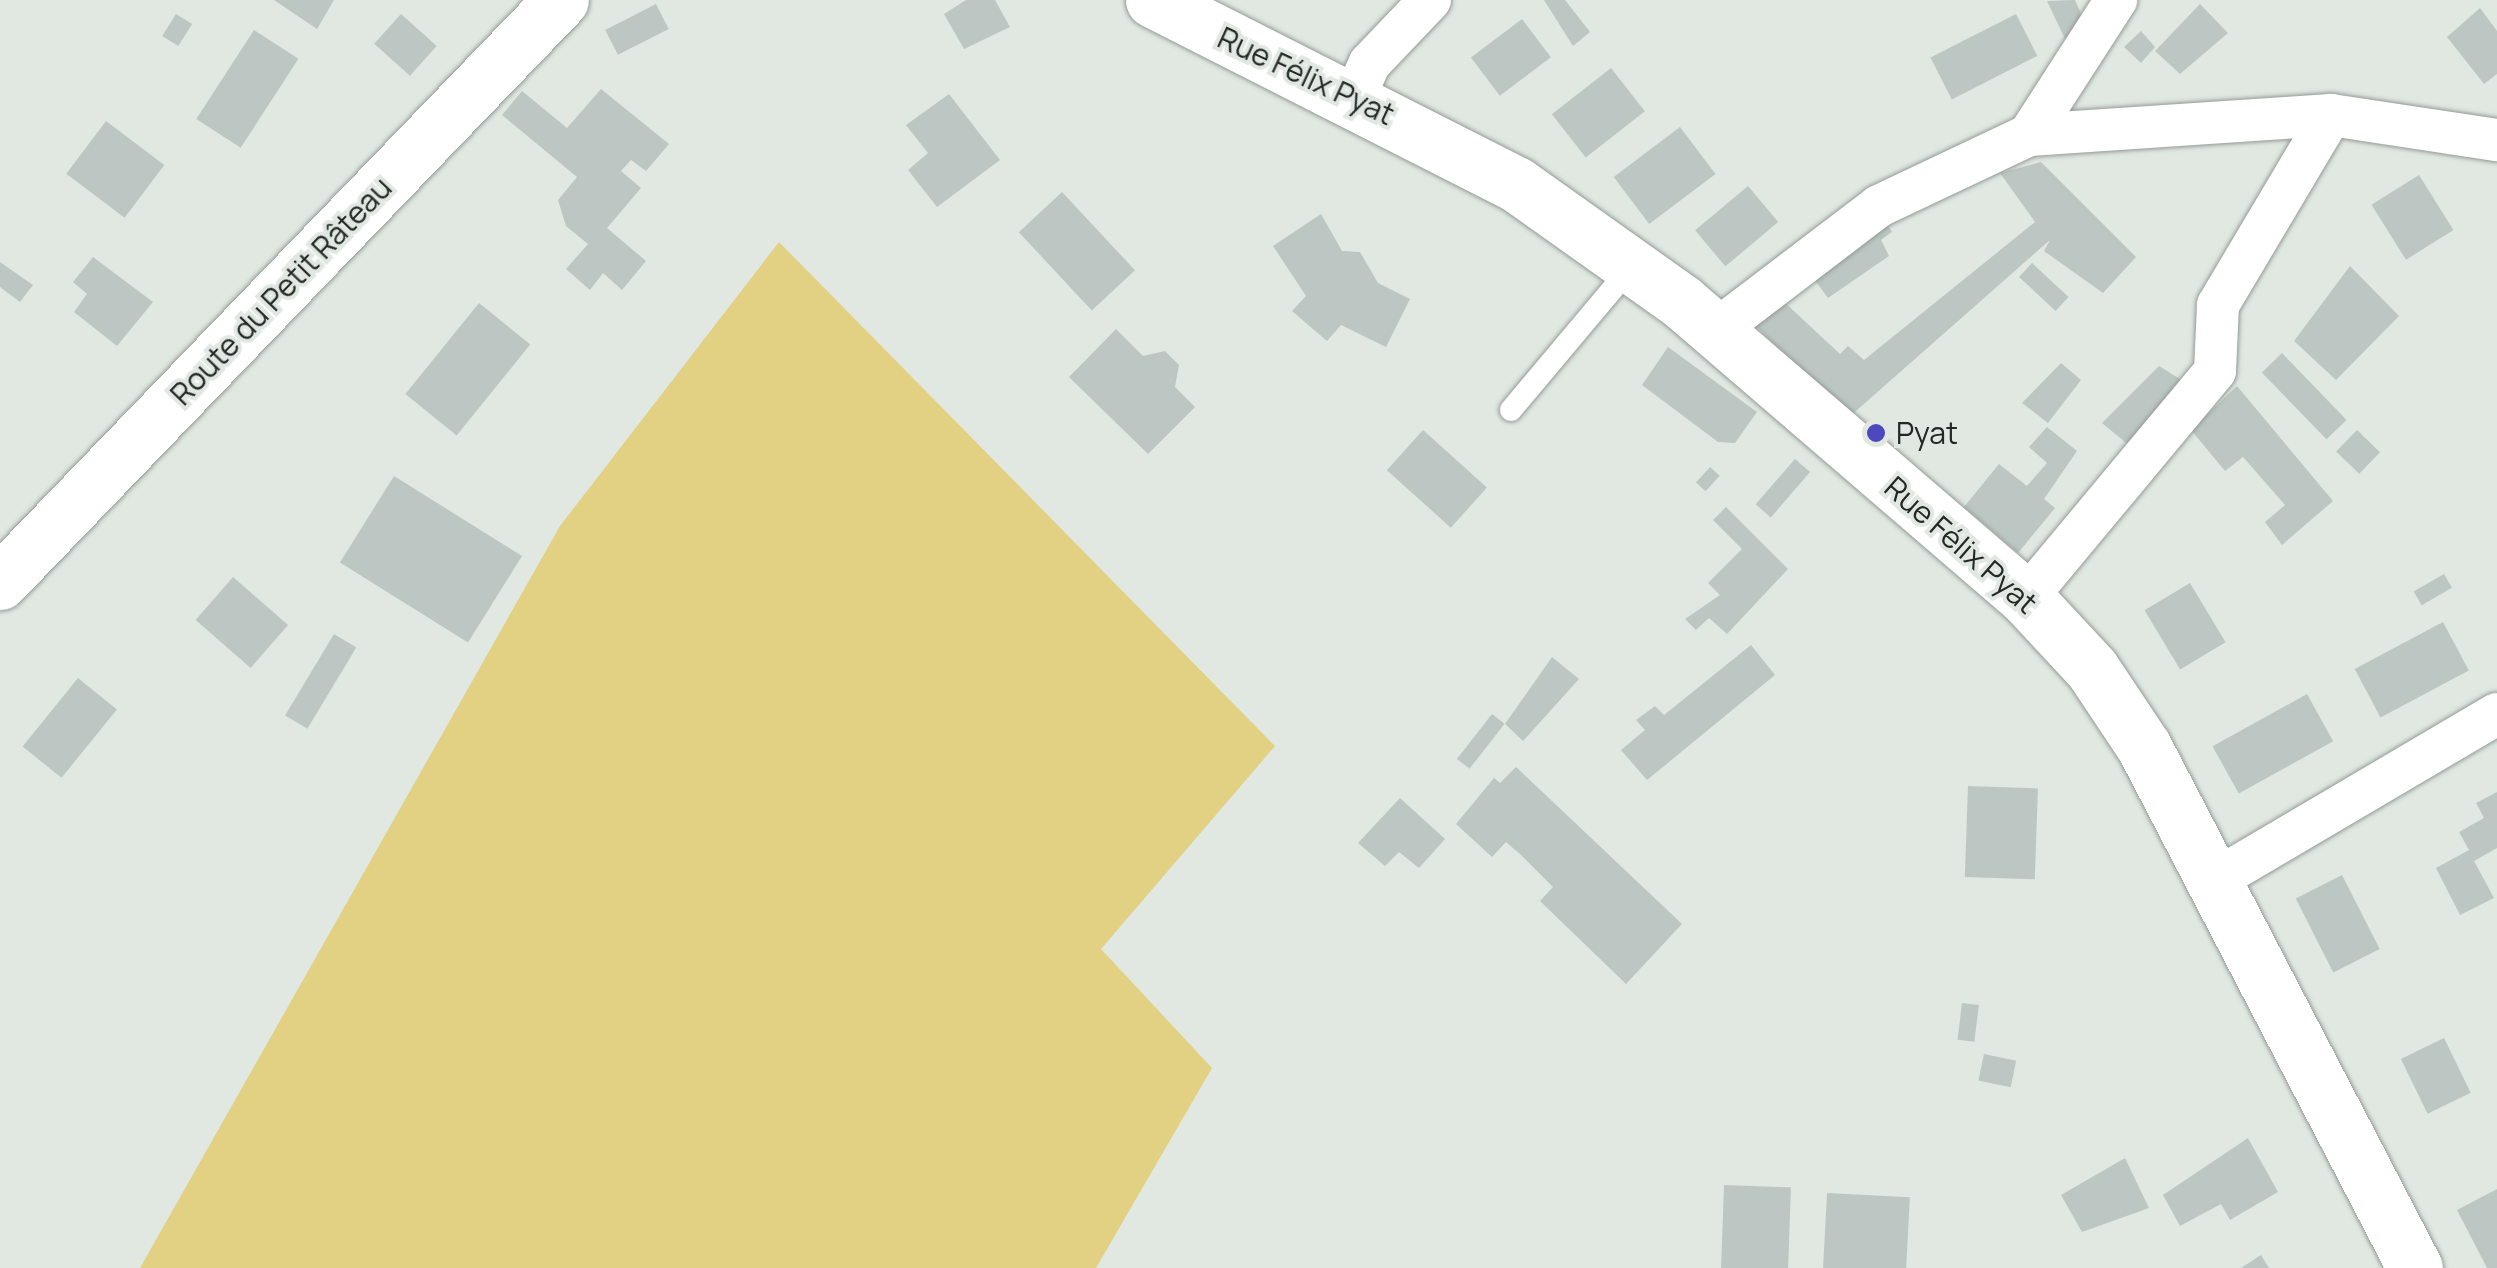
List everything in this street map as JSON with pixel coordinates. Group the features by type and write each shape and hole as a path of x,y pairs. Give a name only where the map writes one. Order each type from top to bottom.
{"street":[{"name":"Route du Petit Râteau","path":"0,582 561,0"},
{"name":"Rue Félix Pyat","path":"1153,0 1355,96 1516,184 1715,331 2026,598 2092,669 2214,880 2414,1268"},
{"path":"1355,96 1370,63 1430,0"},
{"path":"2028,136 2116,0"},
{"path":"2026,598 2216,371 2218,305 2330,115"},
{"path":"1715,331 1879,206 2028,136 2330,115 2497,140"},
{"path":"2214,880 2497,714"}],"lane":[{"path":"1511,410 1632,266"}],"shaded area":[{"path":"779,242 1275,746 1101,949 1212,1068 1096,1268 140,1268 560,526"}],"building":[{"path":"274,0 334,0 317,29"},
{"path":"966,0 995,0 1010,27 964,49 944,14"},
{"path":"1544,0 1565,0 1590,32 1573,46"},
{"path":"2075,0 2086,25 2067,43 2047,1"},
{"path":"656,4 669,29 618,55 605,30"},
{"path":"2200,4 2228,33 2180,74 2155,51"},
{"path":"2480,8 2497,31 2497,74 2484,84 2447,37"},
{"path":"176,14 192,24 178,46 162,36"},
{"path":"401,14 437,46 410,76 374,44"},
{"path":"2016,14 2037,56 1952,99 1930,58"},
{"path":"1522,19 1551,57 1500,96 1471,58"},
{"path":"254,30 298,59 241,148 196,119"},
{"path":"2141,31 2155,47 2141,63 2124,47"},
{"path":"1611,68 1645,111 1586,158 1552,114"},
{"path":"601,89 669,144 646,171 631,160 621,171 641,188 607,228 646,261 622,290 603,273 590,290 566,269 588,244 566,226 558,200 577,177 502,115 522,91 567,128"},
{"path":"949,94 1000,160 937,207 908,170 928,153 906,125"},
{"path":"106,121 164,165 125,218 66,174"},
{"path":"1680,127 1716,174 1649,224 1614,177"},
{"path":"2041,162 2136,257 2103,293 2044,251 2050,240 1848,418 1756,326 1781,299 1840,354 1848,346 1864,360 2035,222 2000,173"},
{"path":"2419,175 2453,230 2406,260 2372,205"},
{"path":"1748,186 1778,222 1725,266 1695,230"},
{"path":"1062,192 1135,270 1092,310 1019,232"},
{"path":"1321,214 1342,251 1360,252 1378,283 1410,299 1386,347 1341,325 1327,341 1292,311 1306,296 1273,246"},
{"path":"1887,224 1892,232 1881,240 1889,256 1828,298 1811,275"},
{"path":"93,257 153,302 117,346 74,312 87,294 73,282"},
{"path":"0,262 33,285 20,302 0,287"},
{"path":"2032,263 2069,297 2056,311 2019,277"},
{"path":"2350,266 2399,316 2336,380 2294,341"},
{"path":"479,303 530,345 457,435 405,394"},
{"path":"1116,329 1143,356 1165,351 1179,365 1175,387 1195,407 1148,454 1069,377"},
{"path":"1668,347 1757,412 1735,443 1718,442 1642,385"},
{"path":"2282,353 2347,420 2326,439 2262,372"},
{"path":"2061,363 2081,380 2048,423 2022,403"},
{"path":"2159,366 2188,384 2137,452 2102,423"},
{"path":"2237,386 2333,501 2282,545 2265,522 2285,505 2243,457 2225,471 2191,430"},
{"path":"2047,427 2077,451 2044,499 2055,508 2018,553 1964,507 1999,464 2027,486 2047,463 2029,447"},
{"path":"1423,430 1487,488 1451,528 1387,470"},
{"path":"2357,430 2380,452 2359,474 2336,452"},
{"path":"1795,459 1810,472 1771,517 1756,504"},
{"path":"1710,467 1720,476 1706,491 1696,483"},
{"path":"394,476 522,556 468,643 340,563"},
{"path":"1726,507 1788,569 1727,634 1709,618 1696,630 1685,619 1720,595 1708,583 1742,549 1713,520"},
{"path":"2444,574 2452,588 2422,605 2414,592"},
{"path":"233,577 288,625 251,668 196,620"},
{"path":"2190,583 2226,642 2180,669 2145,610"},
{"path":"2443,622 2469,671 2381,718 2355,669"},
{"path":"334,634 356,647 307,729 285,715"},
{"path":"1751,645 1775,675 1647,780 1621,750 1645,730 1636,720 1655,706 1664,715"},
{"path":"1552,657 1579,679 1523,741 1505,724"},
{"path":"78,678 117,709 61,778 23,746"},
{"path":"2307,694 2333,741 2239,794 2213,746"},
{"path":"1492,714 1505,724 1470,769 1457,759"},
{"path":"1516,767 1682,924 1626,984 1540,901 1553,887 1521,855 1506,842 1492,857 1456,824 1494,778 1500,783"},
{"path":"1968,786 2038,788 2035,879 1965,877"},
{"path":"2497,792 2497,848 2474,861 2494,898 2460,915 2436,868 2469,850 2459,832 2484,818 2476,803"},
{"path":"1400,798 1445,839 1419,868 1399,852 1385,866 1358,843"},
{"path":"2342,875 2380,949 2333,973 2296,899"},
{"path":"1962,1003 1979,1005 1974,1042 1957,1040"},
{"path":"2444,1038 2471,1093 2428,1114 2401,1059"},
{"path":"1984,1054 2016,1061 2011,1087 1978,1080"},
{"path":"2248,1138 2278,1192 2230,1220 2221,1204 2180,1226 2163,1195"},
{"path":"2125,1158 2149,1208 2082,1232 2061,1195"},
{"path":"1724,1185 1791,1187 1788,1268 1721,1268"},
{"path":"2497,1189 2497,1268 2487,1268 2457,1210"},
{"path":"1827,1193 1910,1197 1906,1268 1823,1268"},
{"path":"2261,1255 2269,1268 2241,1268"}],"place":[{"name":"Pyat","path":"1876,433"}]}
